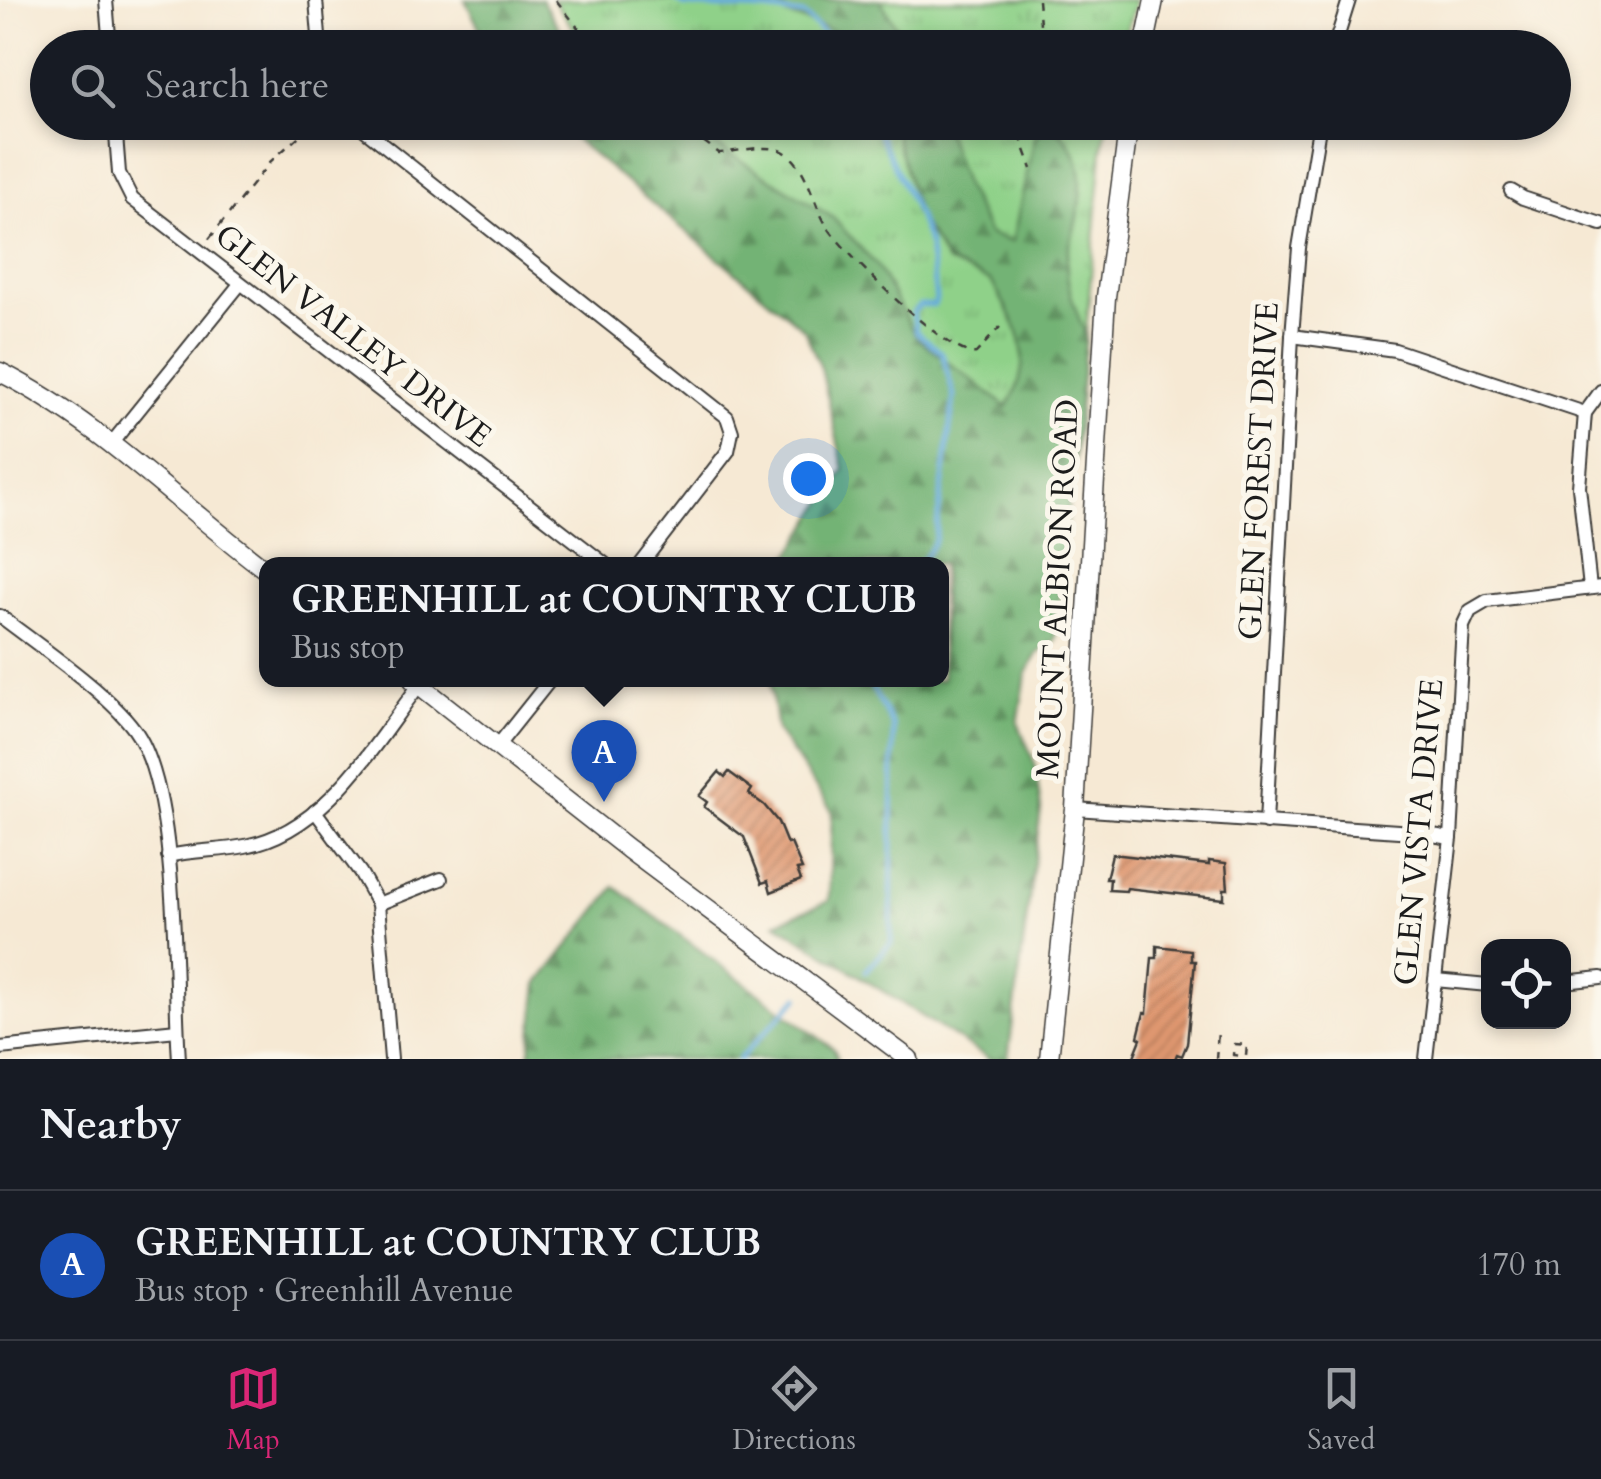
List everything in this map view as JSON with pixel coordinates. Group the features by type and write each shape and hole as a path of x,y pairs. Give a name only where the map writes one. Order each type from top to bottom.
{"street":[{"path":"106,0 108,30"},
{"path":"316,0 318,30"},
{"path":"1148,30 1154,0"},
{"path":"1340,30 1349,0"},
{"name":"GLEN VALLEY DRIVE","path":"116,140 119,173 127,194 596,557"},
{"path":"378,140 727,417 732,432 728,450 646,557"},
{"name":"MOUNT ALBION ROAD","path":"1047,1053 1075,810 1106,296 1128,140"},
{"name":"GLEN FOREST DRIVE","path":"1266,823 1292,336 1299,248 1317,140"},
{"path":"1510,191 1601,224"},
{"path":"111,444 240,284"},
{"path":"1292,336 1394,350 1585,413"},
{"path":"1,376 38,392 111,444 259,564"},
{"path":"1596,588 1579,487 1585,413 1601,390"},
{"name":"GLEN VISTA DRIVE","path":"1426,1059 1451,838 1463,626 1470,611 1487,601 1596,588"},
{"path":"0,616 114,707 147,748 158,777 168,856 178,1059"},
{"path":"168,856 246,846 274,836 315,811 337,791 413,687"},
{"path":"424,687 628,849 908,1059"},
{"path":"499,744 544,687"},
{"path":"1075,810 1413,832 1451,838"},
{"path":"315,811 360,872 378,904 391,1059"},
{"path":"378,904 441,879"},
{"path":"1571,981 1601,978"},
{"path":"1435,980 1481,984"},
{"path":"0,1048 176,1030"}],"path":[{"path":"556,0 580,30"},
{"path":"1038,0 1040,30"},
{"path":"198,252 270,162 295,140"},
{"path":"701,140 718,153 772,148 785,151 806,178 810,195 829,229 858,265 964,353 976,353 1000,327"},
{"path":"1021,140 1032,170"},
{"path":"1216,1059 1218,1032"}],"green space":[{"path":"465,0 542,0 560,30 480,30"},
{"path":"553,0 1136,0 1127,30 575,30"},
{"path":"748,0 880,0 899,30 829,30"},
{"path":"576,140 707,140 832,217 877,266 917,338 1007,407 1016,389 1023,357 1016,328 991,281 947,262 919,218 897,140 949,140 964,184 989,234 1012,242 1034,140 1066,140 1077,159 1081,185 1068,253 1068,280 1086,336 1055,640 1037,654 1026,675 1018,723 1035,764 1041,809 1008,1059 989,1059 776,923 829,901 832,811 777,731 771,687 949,687 949,557 788,557 844,470 821,368 804,329"},
{"path":"686,140 1104,140 1074,468 886,334"},
{"path":"615,887 834,1049 838,1059 529,1059 538,984"}],"building":[{"path":"719,772 725,777 729,772 752,789 749,794 778,822 802,869 797,870 801,880 771,892 768,881 762,883 744,837 704,807 707,802 699,796"},
{"path":"1112,854 1209,865 1209,861 1226,863 1228,889 1224,889 1224,899 1127,888 1109,890 1110,879 1106,879"},
{"path":"1157,946 1191,950 1191,961 1195,961 1187,1044 1182,1056 1177,1054 1175,1059 1133,1059 1147,1013 1152,958 1157,958"}],"waterway":[{"path":"676,0 685,6 804,15 820,30"},
{"path":"882,140 929,245 936,299 934,305 920,305 913,312 916,332 942,353 954,396 935,541 925,557"},
{"path":"866,971 891,943 893,726 872,687"},
{"path":"739,1059 799,997"}],"place":[{"name":"GREENHILL at COUNTRY CLUB","path":"604,802"}]}
